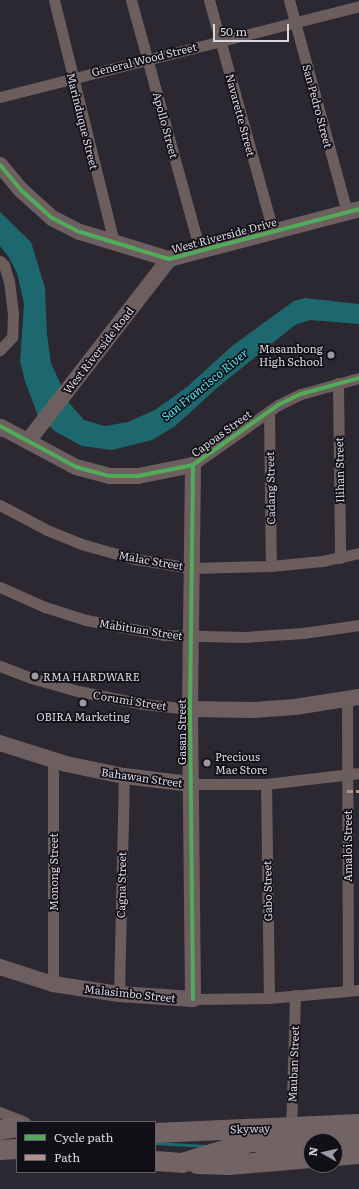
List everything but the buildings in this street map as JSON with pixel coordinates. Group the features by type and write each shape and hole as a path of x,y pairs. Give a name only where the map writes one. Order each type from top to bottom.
{"highway":[{"name":"Skyway","path":"156,1134 355,1124"},
{"name":"Skyway","path":"182,1163 280,1133 355,1124"},
{"path":"0,1130 16,1127"},
{"name":"Skyway","path":"156,1134 257,1143 303,1142"},
{"path":"343,1140 359,1139"},
{"path":"0,1150 16,1149"},
{"path":"343,1155 359,1154"},
{"name":"Skyway","path":"156,1161 229,1165 303,1159"}],"street":[{"name":"Marinduque Street","path":"54,0 71,77 114,242"},
{"name":"Apollo Street","path":"131,0 200,251"},
{"name":"Navarette Street","path":"209,0 272,231"},
{"name":"San Pedro Street","path":"289,0 353,210"},
{"name":"General Wood Street","path":"0,97 71,77 147,59 220,39 359,6"},
{"name":"West Riverside Drive","path":"0,165 21,190 52,218 80,232 168,259 353,210"},
{"name":"West Riverside Road","path":"28,441 168,259"},
{"path":"0,261 4,265 9,281 13,314 12,337 0,350"},
{"name":"Capoas Street","path":"0,427 76,466 110,476 138,476 194,464 269,411 301,394 359,378"},
{"name":"Ilihan Street","path":"338,383 340,558"},
{"name":"Cadang Street","path":"269,411 271,566"},
{"name":"Gasan Street","path":"194,464 190,709 194,999"},
{"name":"Malac Street","path":"0,505 47,530 81,544 135,559 192,568 271,566 340,558 359,554"},
{"name":"Mabituan Street","path":"0,586 45,607 86,620 121,629 191,637 244,637 302,633 359,625"},
{"name":"Corumi Street","path":"0,666 31,678 92,694 143,704 190,709 260,710 353,698"},
{"name":"Amaloi Street","path":"353,698 347,776 354,991"},
{"name":"Bahawan Street","path":"0,743 53,760 124,776 190,784 266,784 347,776 359,773"},
{"name":"Monong Street","path":"53,760 53,984"},
{"name":"Cagna Street","path":"119,994 124,776"},
{"name":"Gabo Street","path":"266,784 269,998"},
{"name":"Malasimbo Street","path":"0,966 53,984 119,994 194,999 269,998 354,991"},
{"name":"Mauban Street","path":"291,1133 295,995"},
{"path":"0,1112 22,1121"}],"water":[{"name":"San Francisco River","path":"0,212 31,242 45,288 47,335 51,363 69,403 84,420 105,426 128,422 155,410 187,387 232,346 294,301 305,298 359,304 359,324 310,320 295,325 218,387 174,427 152,440 112,450 82,446 56,432 38,416 25,381 20,361 24,304 17,273 8,256 0,246"}],"waterway":[{"path":"156,1143 205,1146"}],"marked path":[{"path":"347,791 359,791"}],"cycle path":[{"path":"0,165 21,190 52,218 80,232 169,259 359,209"},
{"path":"0,426 76,467 110,476 138,476 193,465 278,405 301,394 359,378"},
{"path":"193,465 190,709 193,999"}],"place":[{"name":"Masambong High School","path":"331,355"},
{"name":"RMA HARDWARE","path":"35,676"},
{"name":"OBIRA Marketing","path":"83,703"},
{"name":"Precious Mae Store","path":"207,763"}]}
